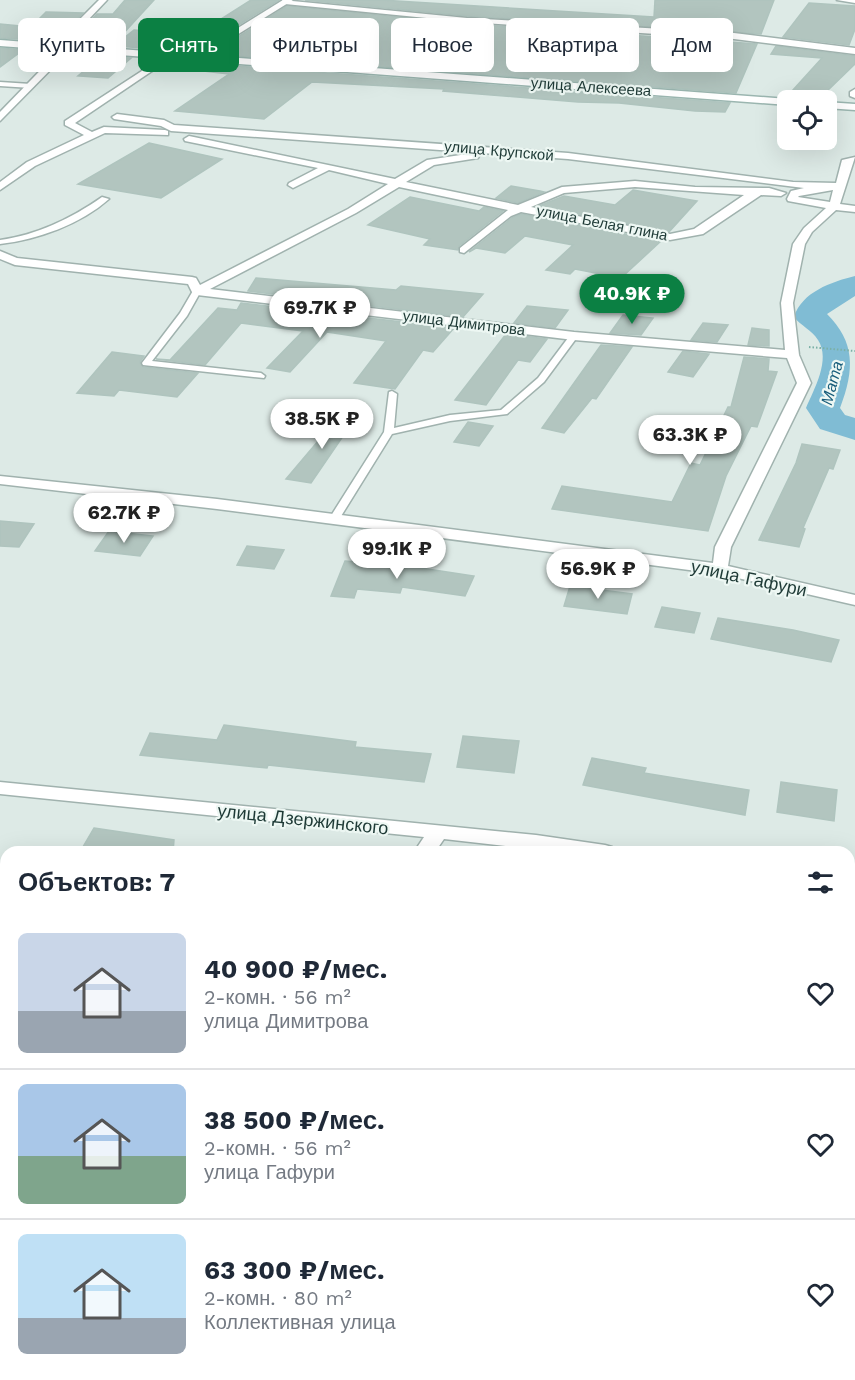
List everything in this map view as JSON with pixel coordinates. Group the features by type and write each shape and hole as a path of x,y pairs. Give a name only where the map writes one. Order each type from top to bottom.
{"street":[{"path":"85,18 103,0"},
{"path":"841,0 855,1"},
{"path":"239,30 287,1 467,20 734,36 855,51"},
{"name":"улица Алексеева","path":"0,43 18,44"},
{"name":"улица Алексеева","path":"239,59 777,101"},
{"path":"0,118 44,72"},
{"path":"91,135 68,123 146,72"},
{"path":"837,106 855,107"},
{"name":"улица Крупской","path":"117,117 164,123 167,131 506,152 669,167 793,185 840,186"},
{"path":"0,187 31,164 104,130 167,131"},
{"name":"улица Белая глина","path":"167,131 453,196 601,223 627,231 681,237 714,225 741,201 759,192"},
{"path":"197,291 352,211 430,162 506,152"},
{"path":"720,569 723,547 804,383 792,355 787,303 799,244 808,230 834,206 846,162 855,159"},
{"path":"293,185 328,167"},
{"path":"464,249 507,214 562,190 586,186 634,184 695,190 795,193 840,186"},
{"path":"795,193 792,199 855,209"},
{"name":"улица Димитрова","path":"0,255 15,261 192,281 197,291 574,336 792,355"},
{"name":"улица Гафури","path":"0,480 334,519 720,569 855,600"},
{"name":"улица Дзержинского","path":"0,788 555,846"},
{"path":"428,846 438,832"}],"lane":[{"path":"0,84 31,86"},
{"path":"0,242 19,239 88,212 105,199"},
{"path":"197,291 184,314 147,363 261,376"},
{"path":"390,432 450,417 504,411 541,380 574,336"},
{"path":"334,519 390,432 392,394"}],"path":[{"path":"808,347 855,351"}],"building":[{"path":"125,0 154,0 126,31 126,18 93,18 97,14 113,14"},
{"path":"251,0 279,0 239,25 239,18 223,18"},
{"path":"305,0 381,0 654,17 655,0 774,0 761,34 733,32 733,18 651,18 651,27 639,27 639,18 506,18"},
{"path":"809,3 855,6 855,29 849,45 783,37"},
{"path":"287,6 407,18 391,18 391,67 379,66 379,18 268,18"},
{"path":"46,12 83,13 78,18 40,18"},
{"path":"0,24 18,26 18,39 0,38"},
{"path":"494,26 506,27 506,72 639,72 639,36 651,37 651,72 733,72 733,42 757,44 736,93 453,72 494,72"},
{"path":"251,29 251,57 239,56 239,36"},
{"path":"134,30 138,30 138,48 126,47 126,36"},
{"path":"776,46 855,56 855,64 828,90 793,90 822,58 771,54"},
{"path":"0,48 18,50 18,54 0,67"},
{"path":"239,66 251,67 251,72 315,72 730,103 725,112 695,111 619,103 443,91 444,89 312,82 264,119 175,111 229,74 212,72 239,72"},
{"path":"83,72 115,72 108,78 78,76"},
{"path":"149,143 222,159 161,198 78,184"},
{"path":"511,186 544,192 518,203 496,198"},
{"path":"633,190 697,201 669,232 539,206 564,196 615,205"},
{"path":"410,197 479,211 484,207 503,211 459,246 458,250 424,245 430,239 368,225"},
{"path":"521,214 661,241 621,278 575,269 570,274 546,270 573,245 525,236 505,253 476,248 469,252 512,218"},
{"path":"256,278 396,290 401,286 483,294 463,317 248,291"},
{"path":"241,303 454,328 433,352 423,350 395,389 354,383 386,341 327,332 290,372 267,368 303,331 241,323 205,365 156,359 170,360 218,308 237,310"},
{"path":"527,306 568,310 555,328 514,323"},
{"path":"623,315 653,318 641,335 610,333"},
{"path":"703,323 728,325 717,342 691,340"},
{"path":"752,328 769,330 769,346 748,345"},
{"path":"506,334 547,339 530,362 518,360 486,405 455,400"},
{"path":"601,345 632,347 596,399 592,398 564,433 542,428"},
{"path":"683,351 709,354 693,377 668,372"},
{"path":"112,352 144,356 140,362 143,367 198,373 177,397 119,390 114,396 77,393"},
{"path":"744,357 769,359 768,371 777,372 757,427 751,426 726,476 708,531 552,509 562,486 672,502 691,463 700,465 728,407 731,407"},
{"path":"346,408 356,417 311,483 286,479"},
{"path":"468,422 493,426 479,446 454,442"},
{"path":"802,444 840,450 833,469 829,468 803,528 805,529 799,547 759,540 796,463"},
{"path":"0,521 34,524 19,547 0,546"},
{"path":"109,531 153,536 140,556 95,551"},
{"path":"247,546 284,550 274,569 237,565"},
{"path":"345,561 421,568 474,576 465,596 402,587 400,593 357,589 354,598 331,596"},
{"path":"570,586 632,594 627,614 564,606"},
{"path":"662,607 700,613 694,633 655,627"},
{"path":"718,618 839,640 831,662 711,639"},
{"path":"224,725 356,742 355,747 431,754 424,782 268,765 267,768 140,755 150,733 217,740"},
{"path":"463,736 519,741 514,773 457,767"},
{"path":"592,758 646,768 644,773 749,790 745,815 583,785"},
{"path":"781,782 837,790 834,821 777,812"},
{"path":"94,828 174,840 174,846 84,846"}],"waterway":[{"name":"Мата","path":"855,285 835,293 813,307 810,317 824,327 838,347 837,369 823,408 832,422 855,429"}]}
